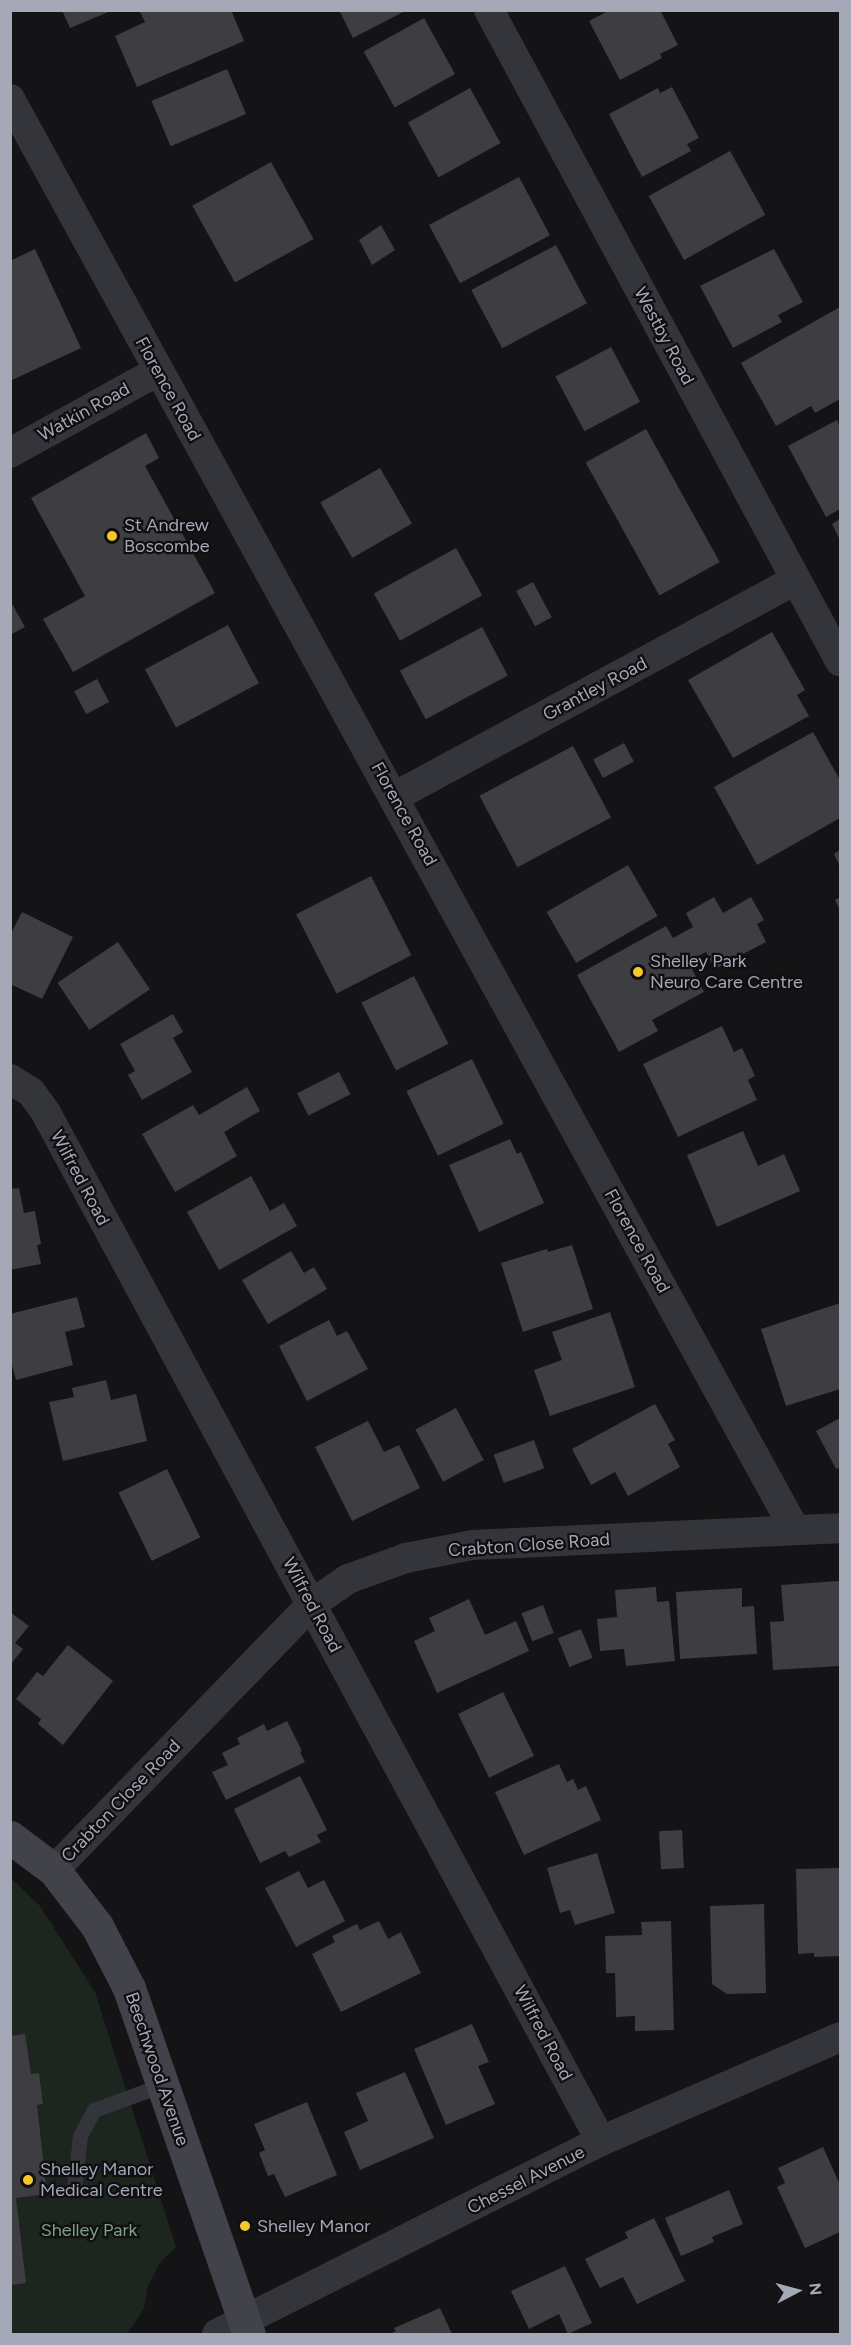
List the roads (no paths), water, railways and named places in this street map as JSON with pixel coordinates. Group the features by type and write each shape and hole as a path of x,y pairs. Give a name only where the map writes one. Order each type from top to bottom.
{"street":[{"name":"Westby Road","path":"489,10 840,661"},
{"name":"Florence Road","path":"10,99 795,1530"},
{"name":"Watkin Road","path":"10,453 158,371"},
{"name":"Grantley Road","path":"394,797 795,580"},
{"name":"Wilfred Road","path":"10,1079 31,1092 46,1113 602,2141"},
{"name":"Crabton Close Road","path":"54,1870 312,1604 348,1579 396,1561 472,1545 840,1528"},
{"name":"Beechwood Avenue","path":"10,1837 54,1870 97,1926 129,1988 162,2085 236,2330"},
{"name":"Chessel Avenue","path":"236,2330 602,2141 840,2037"}],"lane":[{"path":"74,2190 80,2136 94,2110 162,2085"}],"place":[{"name":"St Andrew Boscombe","path":"112,536"},
{"name":"Shelley Park Neuro Care Centre","path":"638,972"},
{"name":"Shelley Manor Medical Centre","path":"28,2180"},
{"name":"Shelley Manor","path":"245,2226"}],"park label":[{"name":"Shelley Park","path":"89,2230"}]}
